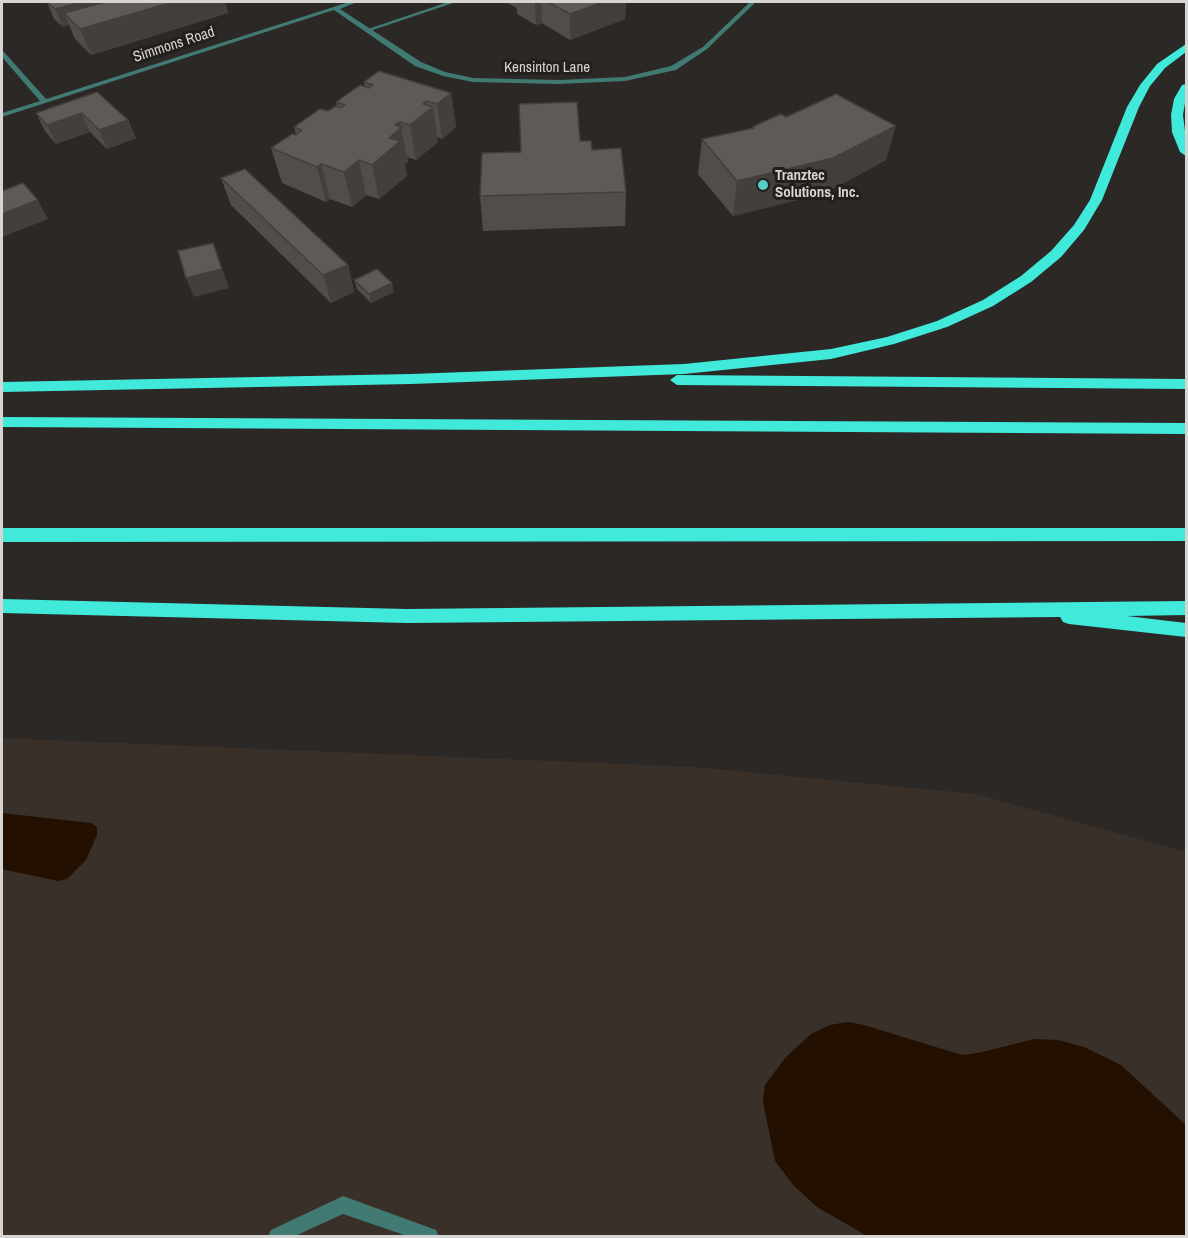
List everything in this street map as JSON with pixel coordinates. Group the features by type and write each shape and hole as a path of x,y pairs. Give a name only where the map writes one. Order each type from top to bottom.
{"highway":[{"path":"2,387 411,379 684,369 831,354 889,341 942,324 987,303 1026,279 1056,254 1079,227 1096,200 1145,85 1161,66 1186,47"},
{"path":"1186,87 1180,99 1177,115 1178,132 1186,152"},
{"path":"411,379 1186,384"},
{"path":"2,422 1186,429"},
{"path":"2,536 1186,535"},
{"path":"2,606 407,616 1002,608 1186,608"},
{"path":"1002,608 1130,626 1186,630"}],"street":[{"name":"Simmons Road","path":"2,115 354,2"},
{"path":"368,30 453,2"},
{"name":"Kensinton Lane","path":"335,8 418,64 457,78 507,82 625,79 658,73 685,62 705,48 753,2"},
{"path":"2,53 44,101"},
{"path":"277,1236 343,1205 430,1236"}],"shaded area":[{"path":"2,738 695,767 976,794 1186,852 1186,1236 2,1236"},
{"path":"2,813 91,823 97,827 97,835 86,860 67,879 58,881 2,869"},
{"path":"848,1022 962,1055 1034,1039 1058,1040 1084,1047 1121,1065 1186,1125 1186,1236 867,1236 817,1207 793,1185 775,1161 763,1102 765,1085 785,1058 811,1034 830,1025"}],"building":[{"path":"47,2 82,2 55,9"},
{"path":"105,2 173,2 80,29 64,13"},
{"path":"548,2 603,2 570,14"},
{"path":"379,71 451,93 437,104 426,101 423,104 433,107 410,125 400,122 395,125 402,127 389,138 400,141 372,165 359,160 344,172 321,164 317,167 271,148 292,134 296,135 302,130 294,127 320,109 328,111 336,106 341,108 345,105 336,102 360,85 369,88 373,85 364,82"},
{"path":"97,92 128,120 99,130 82,113 47,125 36,113"},
{"path":"836,94 896,126 833,158 737,181 702,139 754,128 752,127 781,114 786,117"},
{"path":"577,102 580,141 591,141 592,150 621,148 626,192 480,196 482,153 521,152 519,104"},
{"path":"245,169 348,265 323,275 221,178"},
{"path":"23,183 38,200 2,214 2,191"},
{"path":"213,243 222,269 186,278 178,251"},
{"path":"377,269 392,283 369,294 354,280"}],"place":[{"name":"Tranztec Solutions, Inc.","path":"763,185"}]}
